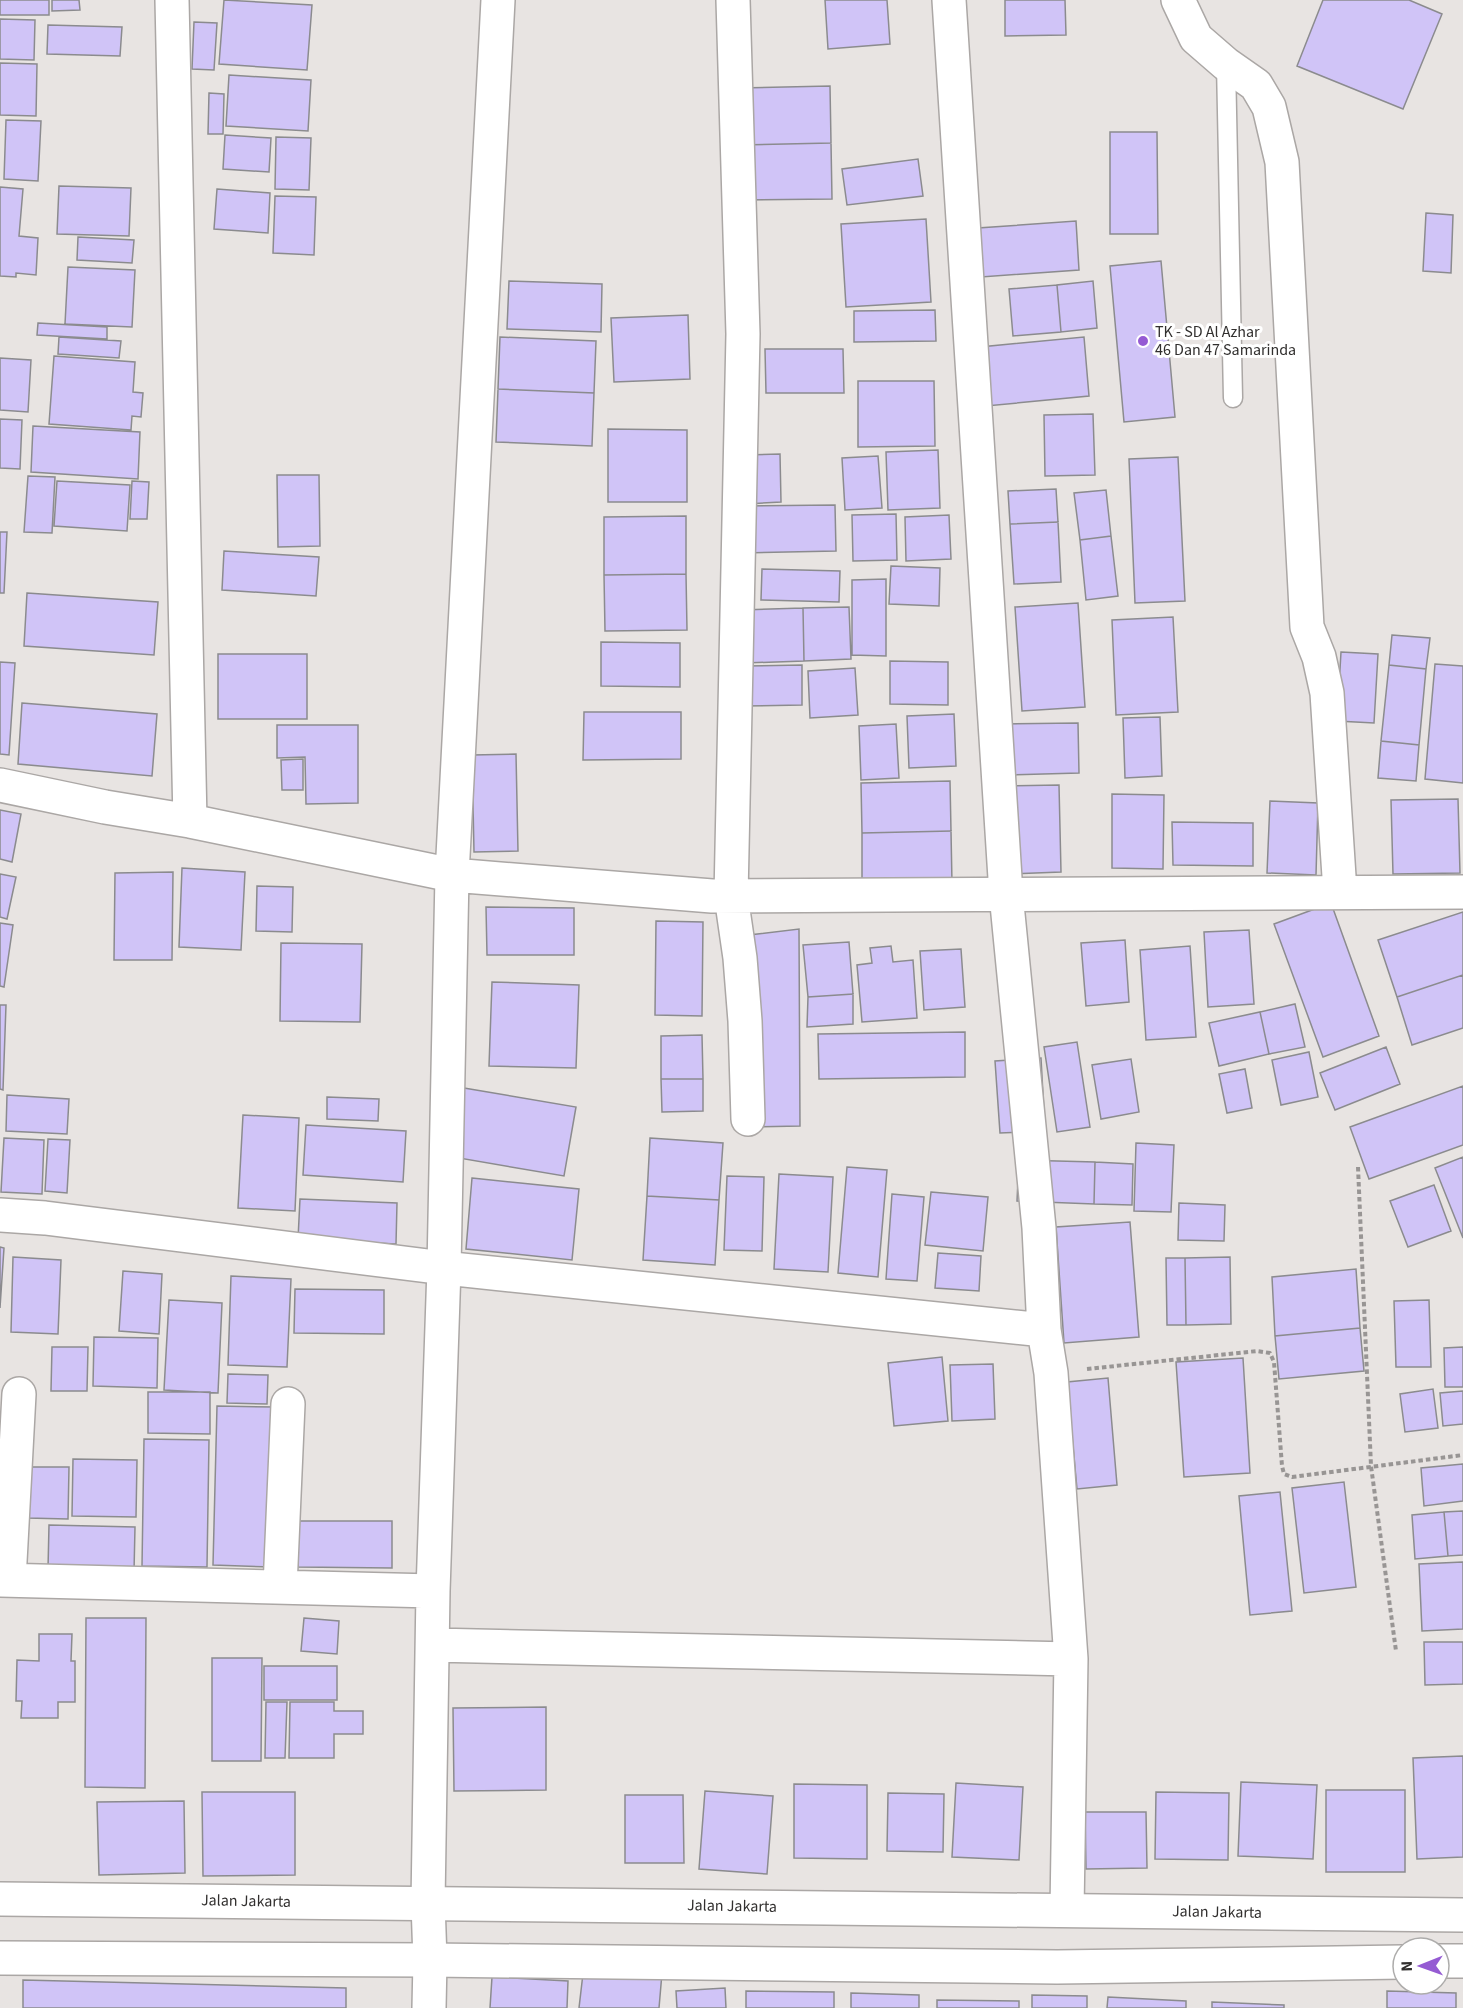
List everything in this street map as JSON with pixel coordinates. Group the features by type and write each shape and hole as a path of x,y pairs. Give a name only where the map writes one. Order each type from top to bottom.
{"street":[{"path":"172,0 190,821"},
{"path":"429,2008 428,1903 433,1590 444,1268 452,875 498,0"},
{"path":"733,0 743,334 731,896 740,958 745,1021 748,1119"},
{"path":"949,0 1006,894 1038,1228 1044,1330 1051,1373 1071,1659 1067,1910"},
{"path":"1178,0 1196,38 1226,64 1256,85 1269,106 1282,162 1307,627 1319,657 1327,693 1340,892"},
{"path":"0,785 452,875 712,896 1463,892"},
{"path":"0,1215 444,1268 1044,1330"},
{"path":"19,1394 5,1580 433,1590"},
{"path":"280,1587 288,1404"},
{"path":"433,1645 1071,1659"},
{"name":"Jalan Jakarta","path":"0,1899 1463,1915"},
{"path":"0,1959 430,1960 1057,1967 1391,1962"}],"lane":[{"path":"1226,64 1233,398"}],"path":[{"path":"1358,1167 1371,1466 1396,1651"},
{"path":"1051,1373 1257,1351 1270,1353 1274,1362 1284,1474 1292,1477 1463,1455"}],"building":[{"path":"0,0 49,0 49,15 0,15"},
{"path":"52,0 79,0 80,10 52,11"},
{"path":"224,0 312,5 307,70 219,64"},
{"path":"825,0 887,0 890,44 828,49"},
{"path":"1005,0 1065,0 1066,35 1005,36"},
{"path":"1323,0 1409,0 1442,14 1403,109 1297,66"},
{"path":"0,19 35,20 34,60 0,59"},
{"path":"194,22 217,23 214,70 192,69"},
{"path":"48,25 122,27 120,56 47,54"},
{"path":"0,63 37,64 36,116 0,115"},
{"path":"229,75 311,80 308,131 226,126"},
{"path":"830,86 831,143 740,145 739,88"},
{"path":"209,93 224,94 223,134 208,134"},
{"path":"6,120 41,121 38,181 4,179"},
{"path":"1110,132 1157,132 1158,234 1110,234"},
{"path":"225,135 271,138 269,172 223,169"},
{"path":"276,137 311,138 309,190 275,189"},
{"path":"831,143 832,199 741,200 740,145"},
{"path":"918,159 923,196 847,205 842,169"},
{"path":"59,186 131,188 129,236 57,234"},
{"path":"0,187 23,189 19,236 38,238 36,275 16,273 16,277 0,276"},
{"path":"217,189 270,193 268,233 214,229"},
{"path":"275,196 316,197 314,255 273,253"},
{"path":"1426,213 1453,215 1451,273 1423,271"},
{"path":"926,219 931,302 846,307 841,224"},
{"path":"1076,221 1079,270 981,277 978,228"},
{"path":"78,237 134,240 132,263 77,260"},
{"name":"TK - SD Al Azhar 46 Dan 47 Samarinda","path":"1161,261 1175,417 1124,422 1110,266"},
{"path":"68,267 135,270 132,327 65,324"},
{"path":"509,281 602,284 601,332 507,329"},
{"path":"1093,281 1097,328 1061,332 1057,285"},
{"path":"1057,285 1061,332 1013,336 1009,289"},
{"path":"935,310 936,341 854,342 854,311"},
{"path":"688,315 690,379 614,382 611,318"},
{"path":"38,323 107,327 107,339 37,335"},
{"path":"59,337 121,341 119,358 58,354"},
{"path":"500,337 596,341 594,393 498,389"},
{"path":"1084,337 1089,396 986,406 980,347"},
{"path":"765,349 843,349 844,393 766,393"},
{"path":"54,356 135,362 133,392 143,393 141,417 132,416 131,430 49,424"},
{"path":"0,358 31,360 28,412 0,410"},
{"path":"858,381 934,381 935,446 858,447"},
{"path":"498,389 594,393 592,446 496,442"},
{"path":"1093,414 1095,475 1045,476 1044,415"},
{"path":"0,419 22,420 20,469 0,468"},
{"path":"33,426 140,432 138,479 31,472"},
{"path":"608,429 687,430 687,502 608,502"},
{"path":"938,450 940,508 888,510 886,452"},
{"path":"780,454 781,502 746,504 745,455"},
{"path":"878,456 882,508 845,510 842,458"},
{"path":"1178,457 1185,601 1135,603 1129,459"},
{"path":"277,475 319,475 320,546 278,547"},
{"path":"28,476 55,477 52,533 24,532"},
{"path":"57,481 130,485 127,531 54,526"},
{"path":"132,481 149,482 147,519 130,519"},
{"path":"1056,489 1058,522 1010,524 1008,491"},
{"path":"1106,490 1111,536 1080,540 1074,493"},
{"path":"835,505 836,551 742,553 741,506"},
{"path":"896,514 897,560 853,561 852,515"},
{"path":"949,515 951,559 906,561 905,517"},
{"path":"686,516 686,574 604,575 604,517"},
{"path":"1058,522 1061,582 1014,584 1010,524"},
{"path":"0,532 7,532 4,593 0,593"},
{"path":"1111,536 1118,596 1086,600 1080,540"},
{"path":"224,551 319,557 316,596 222,590"},
{"path":"891,566 940,568 939,606 889,604"},
{"path":"762,569 840,571 839,602 761,600"},
{"path":"686,574 687,630 605,631 604,575"},
{"path":"886,579 886,656 852,655 852,580"},
{"path":"27,593 158,602 154,655 24,646"},
{"path":"1078,603 1085,707 1022,711 1015,607"},
{"path":"849,607 851,659 804,661 803,608"},
{"path":"803,608 804,661 743,663 741,610"},
{"path":"1173,617 1178,712 1116,715 1112,620"},
{"path":"1392,635 1430,638 1426,669 1389,665"},
{"path":"601,642 680,643 680,687 601,686"},
{"path":"1341,652 1378,654 1374,723 1337,721"},
{"path":"218,654 307,654 307,719 218,719"},
{"path":"890,661 948,662 948,705 890,704"},
{"path":"0,662 15,663 9,755 0,754"},
{"path":"1435,664 1463,666 1463,783 1425,779"},
{"path":"802,665 802,705 742,706 742,666"},
{"path":"1389,665 1426,669 1419,745 1381,741"},
{"path":"855,668 858,715 810,718 808,671"},
{"path":"22,703 157,714 152,776 18,764"},
{"path":"584,712 681,712 681,759 583,760"},
{"path":"954,714 956,766 909,768 907,716"},
{"path":"1160,717 1162,776 1125,778 1123,718"},
{"path":"1078,723 1079,773 1006,775 1005,724"},
{"path":"896,724 899,778 861,780 859,726"},
{"path":"277,725 358,725 358,803 306,804 305,757 277,758"},
{"path":"1381,741 1419,745 1416,781 1378,778"},
{"path":"516,754 518,851 474,852 472,755"},
{"path":"303,759 303,790 282,790 281,760"},
{"path":"950,781 951,831 862,833 861,783"},
{"path":"1059,785 1061,872 1006,874 1004,786"},
{"path":"1112,794 1164,795 1163,869 1112,868"},
{"path":"1458,799 1460,873 1393,874 1391,800"},
{"path":"1270,801 1318,803 1316,875 1267,873"},
{"path":"0,810 21,814 12,862 0,859"},
{"path":"1172,822 1253,823 1253,866 1173,865"},
{"path":"951,831 952,884 862,886 862,833"},
{"path":"182,868 245,872 241,950 179,947"},
{"path":"173,872 172,960 114,960 115,873"},
{"path":"0,874 16,877 7,919 0,917"},
{"path":"257,886 293,887 292,932 256,931"},
{"path":"1331,903 1379,1036 1323,1057 1274,924"},
{"path":"486,907 574,908 574,955 487,955"},
{"path":"1463,912 1463,975 1397,997 1378,940"},
{"path":"656,921 703,922 702,1016 655,1015"},
{"path":"0,923 13,925 4,987 0,986"},
{"path":"799,929 800,1126 754,1127 749,935"},
{"path":"1249,930 1254,1004 1208,1007 1204,932"},
{"path":"1125,940 1129,1002 1086,1006 1081,943"},
{"path":"849,942 853,994 808,997 803,945"},
{"path":"281,943 362,944 360,1022 280,1021"},
{"path":"891,946 893,962 913,960 917,1018 862,1022 857,965 872,963 870,948"},
{"path":"1190,946 1196,1037 1146,1040 1140,950"},
{"path":"961,949 965,1007 924,1010 920,951"},
{"path":"1463,975 1463,1028 1412,1045 1397,997"},
{"path":"492,982 579,985 576,1068 489,1066"},
{"path":"853,994 853,1024 807,1027 808,997"},
{"path":"1295,1004 1305,1047 1269,1054 1260,1012"},
{"path":"0,1005 6,1005 3,1090 0,1089"},
{"path":"1260,1012 1269,1054 1219,1066 1209,1023"},
{"path":"965,1032 965,1077 819,1079 818,1034"},
{"path":"702,1035 703,1079 661,1079 661,1036"},
{"path":"1077,1042 1090,1127 1057,1132 1044,1047"},
{"path":"1386,1047 1400,1084 1335,1110 1320,1073"},
{"path":"1309,1052 1318,1097 1281,1105 1272,1060"},
{"path":"1041,1058 1045,1131 1000,1133 995,1061"},
{"path":"1131,1059 1139,1112 1101,1119 1092,1065"},
{"path":"1245,1069 1252,1108 1227,1113 1219,1074"},
{"path":"661,1079 703,1079 703,1111 662,1112"},
{"path":"1463,1086 1463,1145 1369,1179 1350,1127"},
{"path":"464,1088 576,1107 564,1176 453,1157"},
{"path":"7,1095 69,1099 67,1134 6,1131"},
{"path":"327,1097 379,1099 378,1121 327,1119"},
{"path":"243,1115 299,1118 295,1211 238,1208"},
{"path":"306,1125 406,1131 403,1182 303,1175"},
{"path":"4,1138 44,1140 42,1194 1,1192"},
{"path":"650,1138 723,1143 719,1200 647,1196"},
{"path":"48,1139 70,1140 67,1193 45,1191"},
{"path":"1136,1143 1174,1145 1171,1212 1134,1211"},
{"path":"1463,1157 1463,1238 1435,1168"},
{"path":"1019,1160 1095,1162 1094,1204 1017,1201"},
{"path":"1095,1162 1133,1164 1132,1205 1094,1204"},
{"path":"847,1167 887,1170 878,1277 838,1273"},
{"path":"779,1174 833,1177 828,1272 774,1269"},
{"path":"727,1176 764,1177 762,1251 724,1250"},
{"path":"472,1178 579,1189 572,1260 466,1249"},
{"path":"1434,1185 1451,1231 1408,1247 1390,1201"},
{"path":"931,1192 988,1197 983,1251 925,1245"},
{"path":"892,1194 924,1197 917,1281 886,1279"},
{"path":"647,1196 719,1200 715,1265 643,1260"},
{"path":"300,1199 397,1203 396,1244 298,1239"},
{"path":"1179,1203 1225,1205 1224,1241 1178,1240"},
{"path":"1130,1222 1139,1337 1064,1343 1056,1227"},
{"path":"0,1247 4,1248 0,1308"},
{"path":"938,1253 981,1256 979,1291 935,1288"},
{"path":"13,1257 61,1260 58,1334 11,1332"},
{"path":"1230,1257 1231,1324 1186,1325 1185,1258"},
{"path":"1166,1258 1185,1258 1186,1325 1167,1325"},
{"path":"1356,1269 1360,1328 1275,1336 1272,1277"},
{"path":"123,1271 162,1274 159,1334 119,1331"},
{"path":"231,1276 291,1279 287,1367 228,1365"},
{"path":"295,1289 384,1290 384,1334 294,1333"},
{"path":"169,1300 222,1303 218,1393 164,1390"},
{"path":"1429,1300 1431,1367 1396,1367 1394,1301"},
{"path":"1360,1328 1364,1371 1279,1379 1275,1336"},
{"path":"94,1337 158,1338 157,1388 93,1386"},
{"path":"52,1347 88,1347 87,1391 51,1391"},
{"path":"1463,1347 1463,1387 1445,1387 1444,1348"},
{"path":"942,1357 948,1421 894,1426 888,1363"},
{"path":"1243,1358 1250,1473 1184,1477 1176,1362"},
{"path":"993,1364 995,1419 952,1421 950,1365"},
{"path":"228,1374 268,1375 267,1404 227,1403"},
{"path":"1108,1378 1117,1485 1077,1489 1067,1382"},
{"path":"1433,1389 1438,1428 1405,1432 1400,1394"},
{"path":"1463,1391 1463,1424 1443,1426 1440,1393"},
{"path":"148,1392 210,1392 210,1434 148,1433"},
{"path":"217,1406 275,1407 272,1567 213,1565"},
{"path":"144,1439 209,1440 207,1567 142,1566"},
{"path":"73,1459 137,1460 136,1517 72,1516"},
{"path":"1463,1464 1463,1501 1424,1506 1421,1468"},
{"path":"27,1467 69,1467 68,1519 27,1518"},
{"path":"1344,1482 1356,1587 1304,1593 1292,1488"},
{"path":"1280,1492 1292,1611 1250,1615 1239,1496"},
{"path":"1463,1511 1463,1555 1448,1556 1444,1512"},
{"path":"1444,1512 1448,1556 1415,1559 1412,1515"},
{"path":"297,1521 392,1521 392,1568 298,1567"},
{"path":"49,1525 135,1527 134,1572 48,1569"},
{"path":"1463,1562 1463,1629 1422,1631 1419,1564"},
{"path":"86,1618 146,1618 145,1788 85,1787"},
{"path":"304,1618 339,1621 337,1654 301,1651"},
{"path":"39,1634 72,1634 71,1661 75,1661 75,1702 58,1702 58,1718 21,1718 22,1701 16,1701 17,1660 39,1661"},
{"path":"1424,1642 1463,1642 1463,1684 1425,1685"},
{"path":"212,1658 262,1658 261,1761 212,1761"},
{"path":"264,1666 337,1666 337,1700 264,1700"},
{"path":"266,1702 287,1702 285,1758 265,1758"},
{"path":"290,1702 334,1702 334,1711 363,1711 363,1734 334,1734 334,1758 289,1758"},
{"path":"546,1707 546,1790 454,1791 453,1708"},
{"path":"1463,1756 1463,1857 1417,1859 1413,1758"},
{"path":"1241,1782 1317,1785 1313,1859 1238,1856"},
{"path":"956,1783 1023,1787 1019,1860 952,1857"},
{"path":"794,1784 867,1785 867,1859 794,1858"},
{"path":"1326,1790 1405,1790 1405,1872 1326,1872"},
{"path":"705,1791 773,1796 767,1874 699,1869"},
{"path":"202,1792 295,1792 295,1875 203,1876"},
{"path":"1156,1792 1229,1793 1228,1860 1155,1859"},
{"path":"888,1793 944,1794 943,1852 887,1851"},
{"path":"625,1795 683,1795 684,1863 625,1863"},
{"path":"184,1801 185,1873 99,1875 97,1802"},
{"path":"1085,1812 1146,1812 1147,1868 1086,1869"},
{"path":"584,1965 662,1973 659,2008 579,2008"},
{"path":"492,1977 568,1981 567,2008 490,2008"},
{"path":"23,1980 346,1988 346,2008 23,2008"},
{"path":"725,1988 726,2008 677,2008 676,1991"},
{"path":"746,1991 834,1992 834,2008 746,2008"},
{"path":"1387,1991 1391,1991 1391,1996 1451,1996 1451,1993 1456,1993 1456,2008 1387,2008"},
{"path":"851,1993 919,1995 919,2008 851,2008"},
{"path":"1032,1995 1087,1996 1087,2008 1032,2008"},
{"path":"1108,1997 1186,2001 1186,2008 1107,2008"},
{"path":"937,2000 1019,2001 1019,2008 937,2008"},
{"path":"1212,2002 1284,2005 1284,2008 1212,2008"}],"place":[{"name":"TK - SD Al Azhar 46 Dan 47 Samarinda","path":"1143,341"}]}
